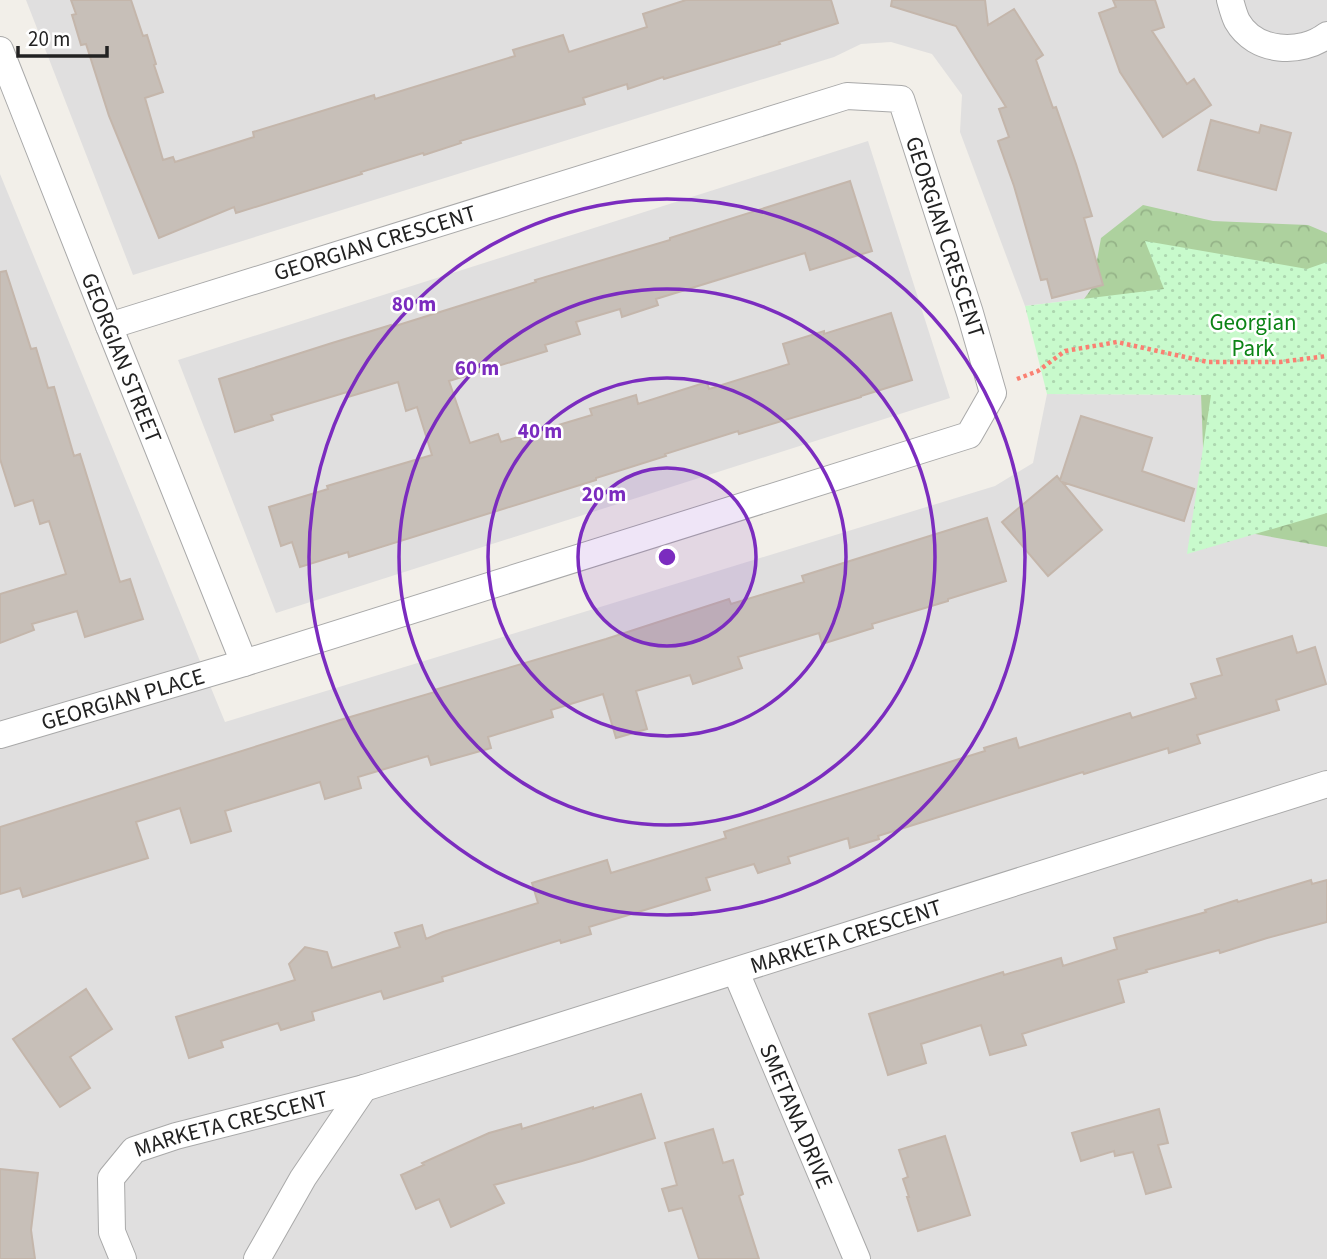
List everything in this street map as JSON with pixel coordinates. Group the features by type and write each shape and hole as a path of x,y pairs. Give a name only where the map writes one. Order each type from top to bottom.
{"street":[{"path":"1230,0 1238,23 1253,38 1272,47 1304,47 1327,35"},
{"name":"GEORGIAN STREET","path":"0,50 244,663"},
{"name":"GEORGIAN CRESCENT","path":"108,326 847,96 901,99 993,393 969,435 244,663"},
{"name":"GEORGIAN PLACE","path":"0,736 244,663"},
{"name":"MARKETA CRESCENT","path":"123,1259 112,1233 111,1178 134,1150 176,1136 364,1088 1327,784"},
{"name":"SMETANA DRIVE","path":"736,972 857,1259"},
{"name":"MARKETA CRESCENT","path":"257,1259 303,1178 364,1088"}],"path":[{"path":"1014,380 1038,371 1065,351 1117,342 1208,362 1280,362 1327,356"}],"shaded area":[{"path":"26,0 1327,0 1327,262 1165,289 1025,306 960,132 962,95 932,54 891,42 861,44 834,57 133,275"},
{"path":"868,141 950,398 276,613 178,360"},
{"path":"0,174 225,722 995,486 1033,463 1047,394 1212,395 1327,513 1327,1259 0,1259"}],"green space":[{"name":"Georgian Park","path":"1143,205 1213,221 1308,225 1327,233 1327,547 1206,525 1201,394 1060,332 1092,288 1101,238"},
{"name":"Georgian Park","path":"1145,241 1307,269 1327,262 1327,513 1187,554 1211,395 1047,394 1025,306 1164,289"}],"building":[{"path":"71,0 131,0 143,36 147,35 163,92 145,98 163,160 173,157 175,162 254,137 253,132 374,95 375,99 515,56 513,50 563,35 569,52 647,27 643,14 686,0 831,0 838,23 779,42 780,44 664,79 663,77 628,89 627,84 583,98 585,104 236,213 234,207 159,238 109,116 86,44 81,45 72,15 76,14"},
{"path":"892,0 985,0 988,25 1014,9 1043,55 1036,60 1053,108 1056,107 1092,216 1084,218 1103,285 1052,298 1047,279 1041,280 998,141 1009,137 999,109 1006,107 956,26 891,6"},
{"path":"1113,0 1155,0 1164,27 1152,31 1187,84 1194,79 1211,105 1163,137 1120,72 1099,13 1116,7"},
{"path":"1211,120 1259,133 1261,125 1291,133 1276,190 1198,170"},
{"path":"850,181 872,251 810,270 805,253 656,299 658,305 622,317 620,309 576,322 580,334 545,345 547,351 449,381 470,443 498,434 501,442 592,415 590,409 636,395 638,404 707,382 709,389 789,364 783,344 891,313 912,380 739,434 738,431 596,480 349,557 348,552 300,567 292,542 281,546 269,507 328,489 327,486 432,455 417,407 406,411 398,382 348,397 347,392 271,415 273,420 235,432 219,379 670,240"},
{"path":"6,271 31,349 36,348 48,388 54,387 74,456 80,454 120,582 130,579 143,619 85,637 77,611 32,624 34,630 0,643 0,594 66,574 49,521 40,524 33,500 15,506 0,459 0,272"},
{"path":"1081,416 1152,438 1142,471 1194,489 1184,521 1062,482 1102,530 1048,576 1002,522 1057,476 1060,480"},
{"path":"987,518 1006,581 872,624 873,628 822,644 819,633 738,657 742,668 693,684 690,675 636,691 647,729 616,738 603,694 551,710 553,717 488,737 491,748 431,765 428,756 358,777 361,788 325,799 320,782 225,811 231,831 191,843 180,808 136,822 148,858 23,897 20,888 0,894 0,827 729,599 731,604 804,582 802,576"},
{"path":"1292,636 1297,653 1315,647 1326,684 1276,700 1279,710 1197,735 1200,743 1169,753 1168,748 1084,774 1083,772 878,836 879,839 850,848 848,838 788,857 790,863 758,873 754,864 706,878 710,890 589,927 591,934 561,943 560,940 442,977 443,981 384,999 381,991 312,1012 314,1020 281,1030 278,1023 221,1041 223,1047 189,1058 176,1017 295,980 289,964 305,947 327,952 332,968 400,947 395,933 422,925 426,939 538,903 532,883 607,860 611,873 726,838 724,832 985,751 984,748 1016,738 1019,748 1130,713 1132,718 1196,698 1191,684 1222,675 1217,659"},
{"path":"1311,880 1312,884 1327,880 1327,922 1220,953 1219,950 1146,970 1147,972 1118,980 1124,1002 1022,1034 1026,1045 990,1055 981,1025 921,1044 926,1063 888,1075 869,1014 1003,972 1004,975 1061,958 1063,966 1117,949 1114,938"},
{"path":"86,989 112,1029 70,1057 90,1088 60,1107 13,1039"},
{"path":"641,1094 655,1138 494,1185 504,1203 451,1227 439,1199 416,1209 401,1175 489,1133 521,1124 522,1129"},
{"path":"1159,1109 1168,1143 1158,1145 1171,1187 1146,1194 1133,1152 1115,1156 1114,1151 1081,1161 1072,1133"},
{"path":"713,1129 723,1163 733,1160 743,1194 739,1196 759,1259 699,1259 682,1208 669,1211 662,1189 677,1185 665,1143"},
{"path":"945,1136 970,1215 918,1231 907,1197 903,1179 908,1177 899,1150"},
{"path":"0,1169 38,1173 31,1230 35,1259 0,1259"}]}
